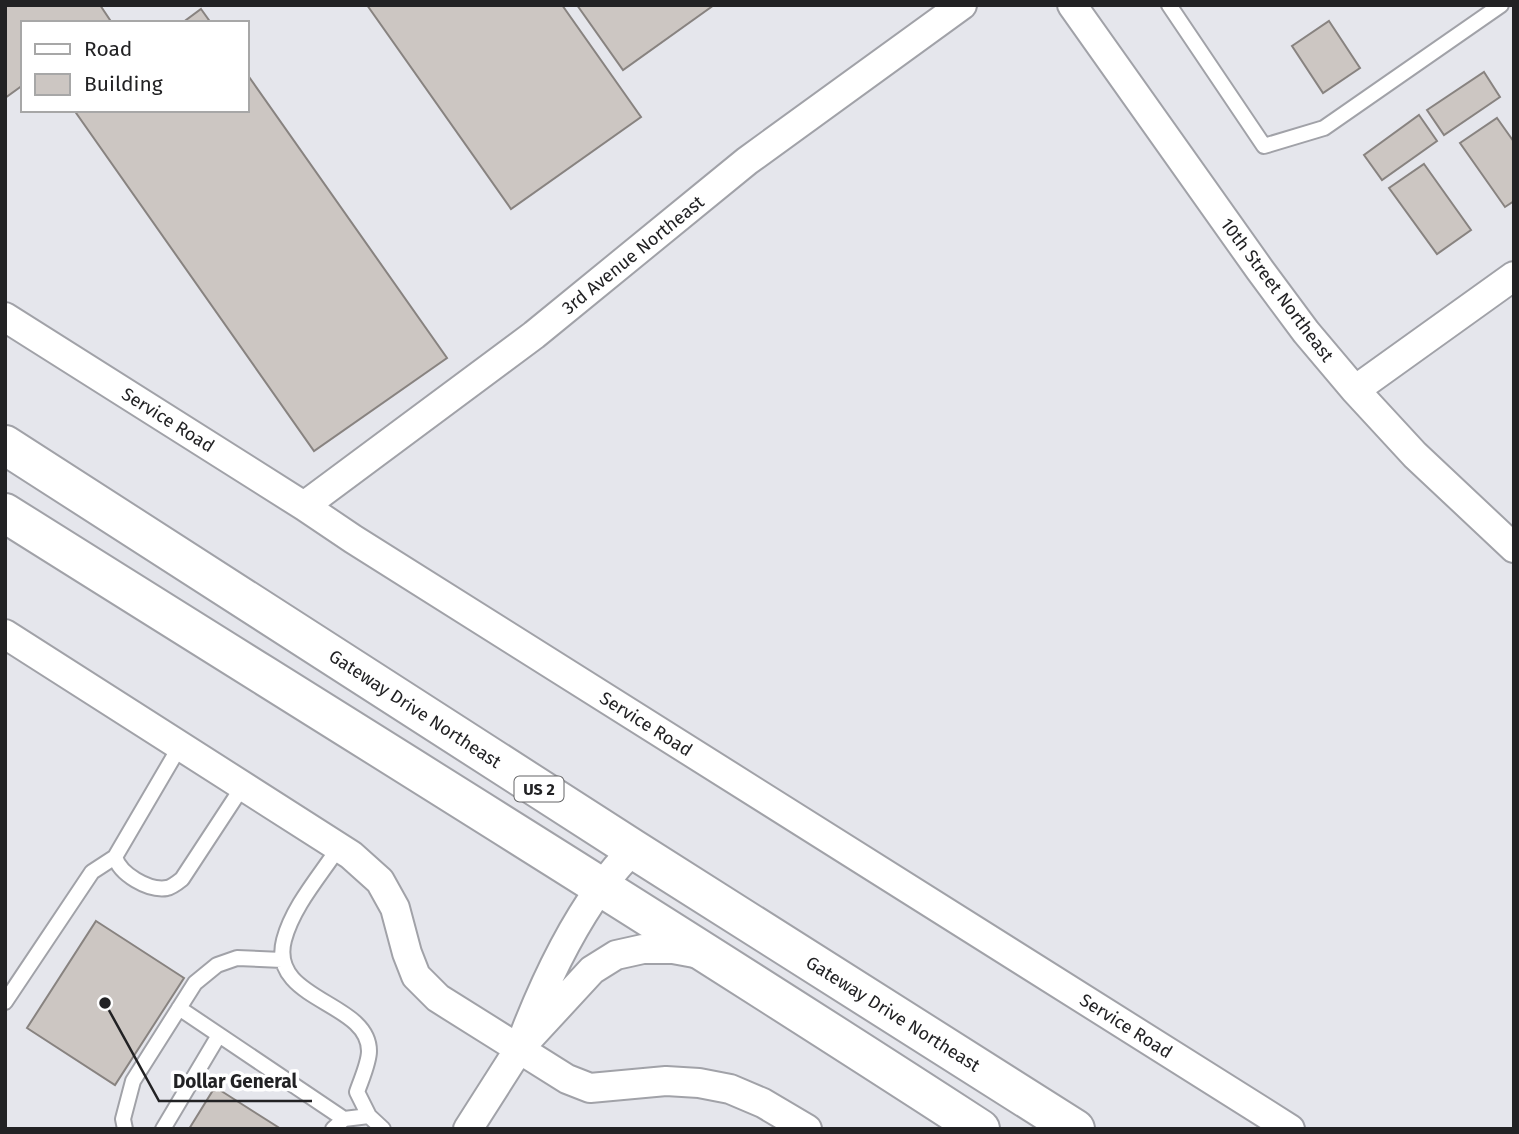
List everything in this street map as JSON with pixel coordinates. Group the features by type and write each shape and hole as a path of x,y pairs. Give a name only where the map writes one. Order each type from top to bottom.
{"highway":[{"name":"Gateway Drive Northeast","path":"5,445 1074,1129"},
{"path":"5,513 716,958 980,1129"}],"street":[{"name":"3rd Avenue Northeast","path":"304,506 534,335 747,162 962,5"},
{"name":"10th Street Northeast","path":"1072,5 1306,332 1355,390 1424,464 1514,548"},
{"path":"1355,390 1514,276"},
{"name":"Service Road","path":"5,317 1290,1129"},
{"path":"5,634 351,855 380,881 395,908 416,976 438,998 566,1079 590,1088 666,1081 699,1083 730,1089 763,1103 807,1129"},
{"path":"519,1049 545,984 600,887 633,849"},
{"path":"468,1129 519,1049 592,971 616,956 643,950 673,949 716,958"}],"lane":[{"path":"1169,5 1265,146 1324,128 1501,5"},
{"path":"5,1002 92,872 115,857 180,746"},
{"path":"115,857 118,867 150,887 169,888 182,879 243,786"},
{"path":"339,847 290,921 283,942 282,960 296,983 345,1015 365,1034 369,1051 357,1092 369,1116 383,1129"},
{"path":"125,1129 123,1119 133,1081 195,983 217,965 237,957 282,960"},
{"path":"179,1008 339,1124 369,1116"},
{"path":"163,1129 219,1035"}],"building":[{"path":"5,5 100,5 111,21 21,21 21,86 5,98"},
{"path":"367,5 562,5 641,117 511,209"},
{"path":"577,5 714,5 623,70"},
{"path":"201,9 210,21 185,21"},
{"path":"1329,21 1360,68 1323,93 1292,46"},
{"path":"1484,72 1500,97 1444,135 1427,110"},
{"path":"248,75 447,358 314,451 75,112 248,112"},
{"path":"1419,115 1437,141 1382,180 1364,155"},
{"path":"1497,118 1514,142 1514,201 1505,207 1460,143"},
{"path":"1424,164 1471,230 1437,254 1389,188"},
{"path":"96,921 184,978 115,1085 27,1028"},
{"path":"215,1087 281,1129 189,1129"}],"place":[{"name":"Dollar General","path":"105,1003"}]}
